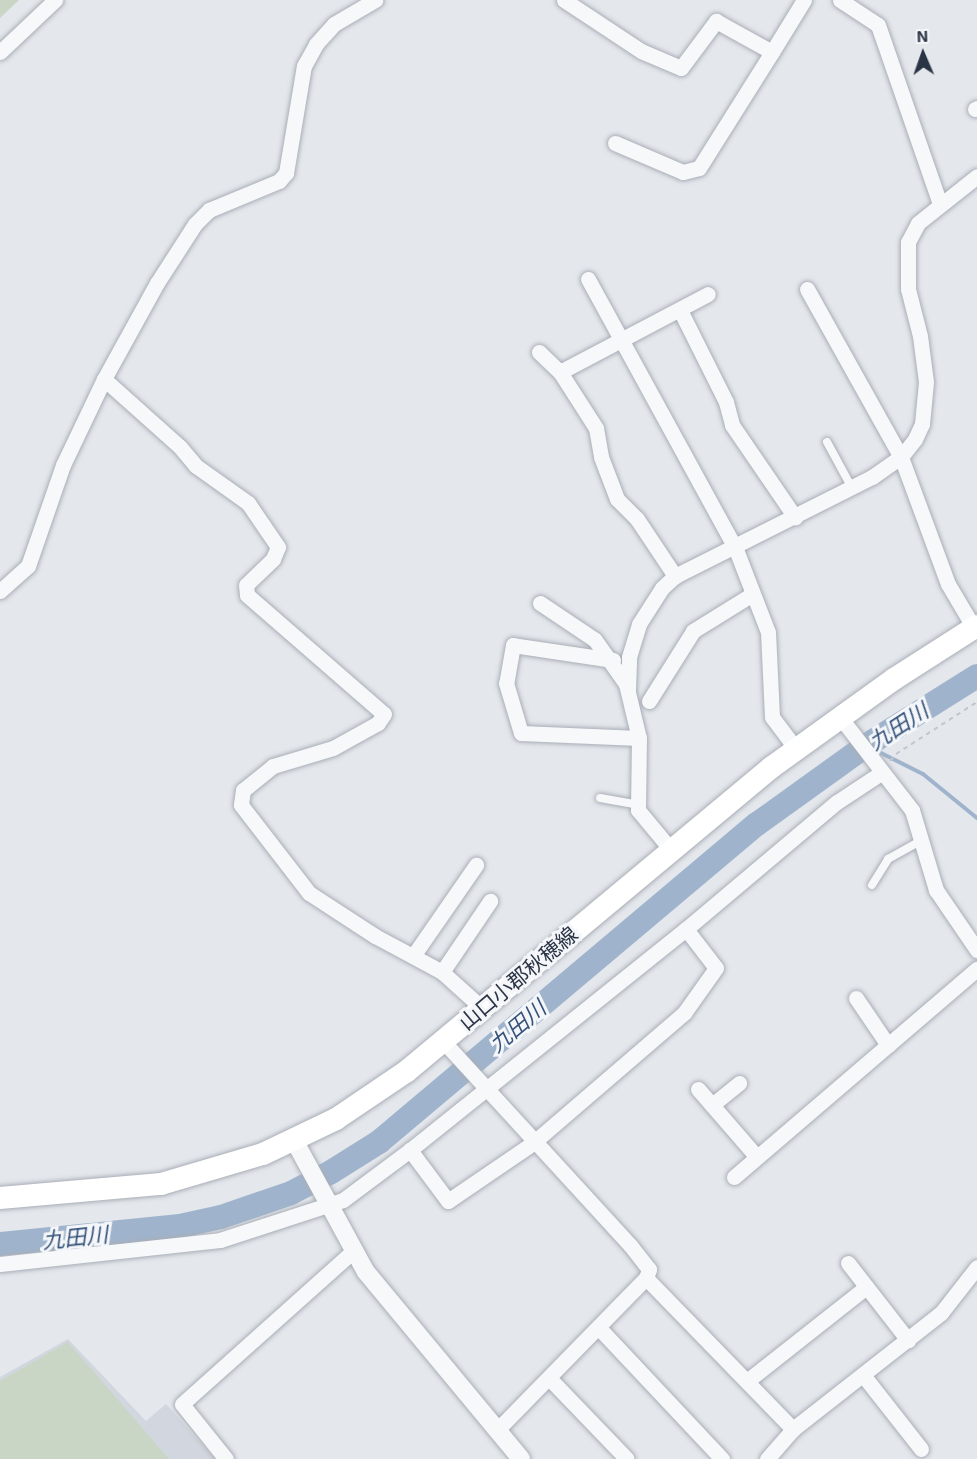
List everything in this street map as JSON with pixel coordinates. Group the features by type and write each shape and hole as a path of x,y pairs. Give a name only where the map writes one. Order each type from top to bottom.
{"main road":[{"name":"山口小郡秋穂線","path":"0,1198 161,1184 299,1149 448,1046 482,1008 796,749 844,723 975,627"}],"street":[{"path":"0,52 55,0"},
{"path":"0,591 28,566 37,548 50,497 104,379 195,224 209,210 279,182 286,173 304,66 316,44 334,24 375,0"},
{"path":"564,0 623,40 681,68 716,21 772,52"},
{"path":"615,143 683,172 699,168 804,0"},
{"path":"840,0 878,26 940,204"},
{"path":"628,690 629,657 639,624 662,588 675,576 852,488 901,457 922,424 926,393 920,336 908,289 908,242 918,223 977,176"},
{"path":"588,279 735,547 751,595 768,632 772,717 796,749"},
{"path":"807,289 901,457 948,585 975,627"},
{"path":"560,372 708,294"},
{"path":"680,310 726,402 732,425 795,517"},
{"path":"539,352 560,372 596,428 601,457 617,499 637,519 675,576"},
{"path":"104,379 180,447 196,466 248,503 278,547 273,559 246,585 247,595 384,714 378,723 333,748 273,765 239,798 309,893 442,972 482,1008"},
{"path":"649,701 693,632 751,595"},
{"path":"540,603 596,640 613,660 628,690 639,738 638,810 672,850"},
{"path":"613,660 513,645 506,683 521,733 639,738"},
{"path":"844,723 912,810 936,890 977,950"},
{"path":"0,1264 182,1248 259,1229 343,1200 410,1150 686,929 837,802 879,770"},
{"path":"413,956 476,865"},
{"path":"442,972 490,901"},
{"path":"410,1150 448,1201 533,1143 684,1013 716,968 686,929"},
{"path":"734,1177 977,969"},
{"path":"856,998 888,1045"},
{"path":"448,1046 533,1143 630,1245 649,1269 646,1278 599,1328 497,1430"},
{"path":"712,1105 739,1083"},
{"path":"698,1089 757,1157"},
{"path":"299,1149 353,1251 387,1299 521,1459"},
{"path":"226,1459 182,1404 353,1251"},
{"path":"848,1263 908,1340"},
{"path":"776,1456 793,1429 942,1313 977,1267"},
{"path":"646,1278 793,1429"},
{"path":"747,1381 866,1287"},
{"path":"599,1328 722,1459"},
{"path":"863,1375 921,1449"},
{"path":"549,1378 627,1459"}],"lane":[{"path":"827,442 852,488"},
{"path":"600,798 638,805"},
{"path":"872,885 888,859 921,841"}],"path":[{"path":"879,770 896,754 977,702"}],"shaded area":[{"path":"68,1339 146,1421 166,1404 215,1459 0,1459 0,1377"}],"green space":[{"path":"0,0 19,0 0,18"},
{"path":"68,1342 169,1459 0,1459 0,1381"}],"waterway":[{"name":"九田川","path":"0,1244 180,1226 221,1217 291,1193 331,1172 379,1142 757,824 867,745 977,676"},
{"path":"871,748 923,774 977,818"}]}
